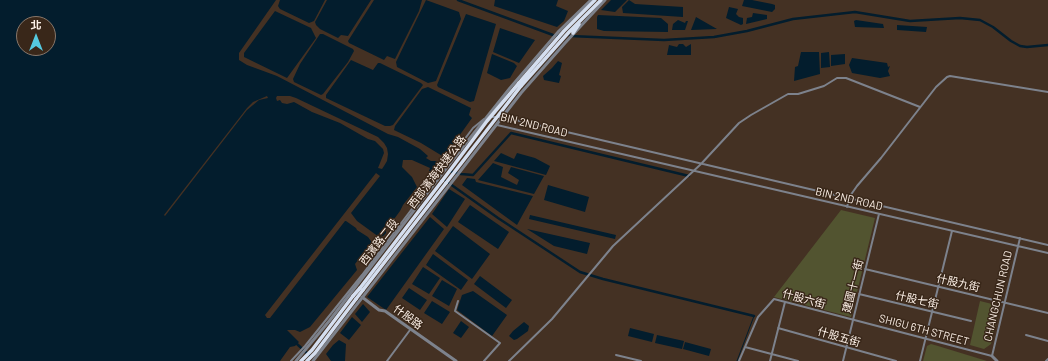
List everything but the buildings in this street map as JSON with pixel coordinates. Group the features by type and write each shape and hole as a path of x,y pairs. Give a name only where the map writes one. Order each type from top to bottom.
{"highway":[{"name":"西部濱海快速公路","path":"303,358 312,350 355,297 441,180 487,121 560,42 566,32 595,0"},
{"name":"西部濱海快速公路","path":"566,32 603,0"},
{"path":"573,33 577,26 603,0"}],"street":[{"name":"西濱路二段","path":"313,361 312,350 352,290 441,180 450,162 486,117 552,40 591,0"},
{"name":"西濱路二段","path":"296,361 303,358 312,350 363,297 560,42 573,33"},
{"path":"847,206 849,198 857,186 936,87 947,77 950,76 1048,92"},
{"path":"509,361 552,318 586,276 613,246 701,164 739,122 788,94 798,94 824,86 837,78 846,78 920,107"},
{"name":"BIN 2ND ROAD","path":"486,117 503,117 1048,245"},
{"name":"BIN 2ND ROAD","path":"486,117 497,125 1048,253"},
{"name":"建國十一街","path":"843,361 878,214"},
{"path":"920,361 952,231"},
{"name":"CHANGCHUN ROAD","path":"992,356 1020,238"},
{"name":"什股九街","path":"865,269 1048,313"},
{"name":"什股路","path":"352,290 379,310 385,311 456,361"},
{"name":"什股七街","path":"859,294 971,321"},
{"name":"什股六街","path":"745,348 758,317 774,299 853,320"},
{"path":"458,301 455,311 500,343 484,361"},
{"path":"770,361 785,302"},
{"name":"SHIGU 6TH STREET","path":"853,320 992,356"},
{"name":"什股五街","path":"778,328 896,361"},
{"path":"387,361 410,330"},
{"path":"1026,335 1048,341"},
{"path":"739,361 745,348 798,361"},
{"path":"616,355 641,361"},
{"path":"992,356 993,361"},
{"path":"992,356 997,361"},
{"path":"291,361 303,358"}],"green space":[{"path":"841,210 875,218 851,317 774,297"},
{"path":"980,301 1000,306 991,344 984,349 970,345"},
{"path":"931,344 987,361 923,361 927,346"}],"water":[{"path":"0,0 276,0 239,53 239,60 247,65 277,76 388,134 398,137 420,149 428,156 426,158 431,161 441,163 433,173 429,171 430,168 412,160 403,160 402,167 412,177 417,187 386,230 386,233 379,237 357,221 351,213 380,176 376,173 265,315 267,318 270,318 345,221 368,237 373,244 364,252 355,264 357,270 310,327 300,332 295,330 287,330 299,342 295,346 290,347 280,361 0,361"},
{"path":"280,0 325,0 314,21 309,23 280,9 278,6"},
{"path":"327,0 371,0 348,36 341,35 338,38 320,29 315,22"},
{"path":"374,0 422,0 419,11 395,59 387,56 384,60 349,43 348,41"},
{"path":"426,0 459,12 461,19 436,81 428,83 397,67 396,62"},
{"path":"495,0 558,0 556,6 568,11 564,21 557,27 494,6"},
{"path":"611,0 627,0 615,12 601,10"},
{"path":"629,0 635,4 683,7 683,17 623,13 622,7"},
{"path":"744,0 772,4 775,5 775,9 772,12 742,6"},
{"path":"729,7 738,9 736,14 743,18 743,24 741,25 726,18"},
{"path":"275,11 311,28 316,38 287,78 244,57 244,53"},
{"path":"753,13 767,15 767,19 746,24 747,18 752,17"},
{"path":"466,14 496,24 474,101 470,102 438,87 437,85"},
{"path":"598,15 661,18 668,24 668,32 604,31 597,29"},
{"path":"696,17 717,29 691,30"},
{"path":"678,20 685,23 688,21 685,30 672,30 673,24"},
{"path":"856,20 883,24 884,28 855,27 854,21"},
{"path":"897,25 927,27 926,32 897,30"},
{"path":"500,28 535,40 519,63 493,52"},
{"path":"320,34 323,34 353,49 354,51 348,62 321,95 294,82 293,79 300,64"},
{"path":"679,44 683,44 686,47 691,44 691,55 667,55 669,45 677,47"},
{"path":"801,52 819,52 820,74 794,81 795,67 798,66"},
{"path":"829,52 830,67 821,68 821,53"},
{"path":"492,54 514,63 517,66 510,78 501,80 487,73"},
{"path":"845,54 845,64 831,66 831,55"},
{"path":"852,58 887,63 888,67 890,66 888,71 890,76 880,78 852,73 849,65"},
{"path":"351,60 373,70 378,63 380,63 423,85 393,125 385,126 326,98 326,95"},
{"path":"558,61 562,63 559,83 544,80 543,76"},
{"path":"428,87 471,108 469,115 472,118 444,157 421,143 394,130 395,126 422,89"},
{"path":"501,153 514,159 517,153 535,158 550,166 546,175 494,161"},
{"path":"493,163 503,167 501,177 517,185 519,180 508,173 511,167 544,176 534,194 478,180"},
{"path":"467,178 475,179 476,182 533,196 517,225 462,185"},
{"path":"548,185 589,197 585,212 544,200"},
{"path":"449,189 465,199 447,227 432,214"},
{"path":"470,205 509,232 498,249 458,222"},
{"path":"530,215 616,235 615,239 529,219"},
{"path":"430,217 444,229 386,310 367,297"},
{"path":"453,226 490,254 472,279 435,251"},
{"path":"527,229 590,243 587,254 554,246"},
{"path":"433,254 468,280 461,290 426,265"},
{"path":"423,267 440,278 429,294 412,284"},
{"path":"480,276 512,300 506,308 474,284"},
{"path":"442,280 457,289 449,306 432,296"},
{"path":"409,288 427,300 420,310 402,298"},
{"path":"473,291 507,315 492,336 457,310 462,295"},
{"path":"432,301 450,312 442,324 424,313"},
{"path":"363,304 370,312 362,322 355,314"},
{"path":"352,317 361,325 349,340 340,333"},
{"path":"461,321 469,327 461,338 453,333"},
{"path":"524,322 529,326 528,331 514,340 509,336"},
{"path":"630,328 654,334 652,342 628,336"},
{"path":"657,335 684,341 682,349 655,343"},
{"path":"339,340 346,344 345,361 331,361 326,354"},
{"path":"685,342 711,349 709,356 683,349"}],"pier":[{"path":"267,96 268,98 259,100 247,110 165,216 164,215 247,108 253,102"},
{"path":"277,96 290,96 296,98 378,137 387,148 388,154 387,161 382,169 378,168 384,153 383,149 375,141 368,139 340,123 312,112 294,102 287,104 282,103 280,100 277,101"}],"waterway":[{"path":"458,0 553,35 561,36"},
{"path":"570,36 664,40 714,37 747,31 793,19 855,12 910,21 960,18 980,20 993,27 1020,46 1027,47 1048,45"},
{"path":"449,171 473,175 511,133 689,176"},
{"path":"438,167 444,169"},
{"path":"434,172 439,176"},
{"path":"446,181 498,218 580,272 754,316"},
{"path":"737,361 754,316"},
{"path":"297,344 309,355"}]}
